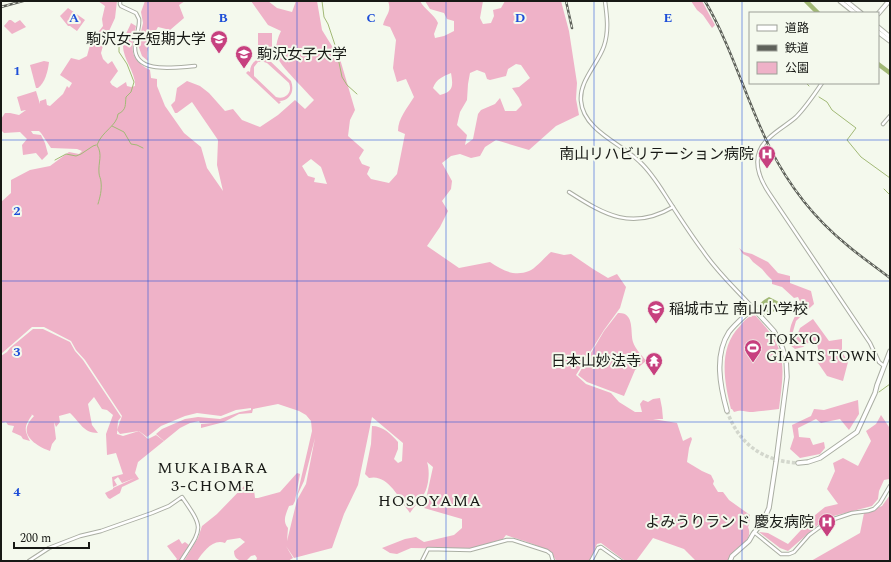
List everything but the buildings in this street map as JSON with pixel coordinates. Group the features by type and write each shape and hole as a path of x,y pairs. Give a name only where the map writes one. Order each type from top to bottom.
{"main road":[{"path":"840,1 853,12"},
{"path":"846,1 860,12"},
{"path":"879,13 889,1"},
{"path":"879,28 890,37"},
{"path":"879,33 890,41"},
{"path":"726,411 720,369 722,348 725,339 732,328 753,308 778,338 784,351 787,372 769,508 762,523 746,545 732,556 730,561"},
{"path":"798,463 808,462 820,458 855,434 874,397 890,352"}],"street":[{"path":"120,1 121,6 136,13 139,19 135,49 141,62 155,68 195,66"},
{"path":"605,1 607,27 605,40 599,57 584,85 581,98 584,114 591,124 644,165 658,183 709,260 753,308"},
{"path":"821,84 800,114 764,143 758,157 758,173 761,182 768,193 874,350 879,362 884,366"},
{"path":"883,124 890,116"},
{"path":"569,192 600,211 620,218 634,219 645,217 662,212 673,206"},
{"path":"754,532 781,554 789,554 794,552 809,535 828,521 852,513 874,509 880,503 890,486"},
{"path":"30,561 49,548 80,536 101,531 152,513 169,506 182,497 195,515 199,529 197,536 181,561"},
{"path":"422,561 428,549 470,550 507,540 513,540 547,552 551,554 554,561"},
{"path":"591,561 599,547 621,561"}],"green space":[{"path":"98,1 117,1 115,18 104,42 101,53 103,59 108,64 112,61 118,71 110,82 117,88 126,82 127,86 135,86 135,81 123,50 124,39 131,23 136,26 133,40 134,56 143,66 150,70 151,78 157,79 157,86 165,106 184,133 201,147 207,168 223,191 217,165 218,140 192,102 175,113 171,105 175,101 177,88 187,81 200,86 209,93 225,111 233,109 242,120 260,127 278,115 295,100 305,109 314,100 286,70 278,59 276,47 281,31 268,25 251,1 268,1 277,8 292,12 296,1 317,1 322,30 340,59 355,110 350,120 348,136 364,150 359,158 362,164 370,167 367,174 371,179 389,183 397,174 405,134 398,131 398,126 414,97 406,79 397,82 393,68 396,40 390,27 383,25 389,11 388,1 420,1 438,23 434,34 435,38 444,36 454,31 454,21 447,19 444,13 430,9 425,1 483,1 480,18 483,24 491,23 494,16 493,10 501,8 505,1 561,1 569,31 577,83 576,99 579,115 556,126 529,150 496,140 485,147 480,156 471,158 460,154 451,156 442,163 452,181 451,189 442,201 448,211 440,227 427,246 459,268 490,262 508,272 524,273 534,268 551,252 564,255 571,254 608,278 617,274 626,287 620,308 604,330 576,375 586,384 611,393 619,402 635,412 642,412 640,404 643,400 648,402 653,399 660,398 663,419 653,419 677,423 683,441 691,437 692,439 687,462 711,475 714,481 713,484 718,492 723,492 729,500 750,515 748,527 749,535 746,541 735,550 727,561 696,561 684,549 653,538 636,561 625,561 601,543 597,544 590,561 556,561 553,556 542,548 506,535 503,539 470,549 411,548 397,554 390,553 382,548 405,539 416,537 424,542 454,535 462,528 462,519 424,508 433,467 427,462 429,474 426,491 410,513 388,483 376,478 369,478 365,474 371,444 372,426 380,427 390,433 398,442 398,449 394,459 398,463 402,461 403,443 372,417 358,485 344,514 332,548 294,558 286,546 293,558 288,561 256,561 257,558 255,555 251,556 246,561 243,561 237,559 234,554 234,551 245,542 240,538 227,540 225,543 216,542 205,550 197,561 184,561 198,538 202,526 217,514 247,483 254,490 255,498 258,498 280,492 297,473 300,474 295,501 293,505 289,506 285,517 285,523 288,528 287,541 297,500 306,484 315,438 304,481 297,496 312,431 311,421 306,415 278,404 253,409 252,413 239,414 224,422 201,428 201,424 213,423 200,423 199,421 190,423 180,428 164,441 156,434 162,429 185,419 198,417 220,419 251,410 251,408 236,410 221,416 197,413 185,416 161,426 147,437 139,431 120,434 117,430 122,416 71,341 44,327 32,327 1,354 1,202 11,193 11,180 30,170 50,166 69,152 79,154 82,151 77,149 51,148 39,131 31,131 33,134 41,135 48,154 42,160 36,153 23,155 22,145 27,139 20,132 4,133 1,130 1,119 5,113 19,115 26,110 21,111 17,97 36,91 40,104 40,101 46,99 47,105 50,106 63,94 67,86 69,88 72,83 60,75 71,58 79,60 87,56 90,45 85,37 93,39 103,26 102,19 105,6","holes":["516,64 521,65 530,78 519,87 512,88 522,105 516,111 505,111 500,98 495,104 481,110 478,114 473,139 465,145 467,135 457,125 460,112 467,100 470,73 477,70 485,73 487,79 490,80 506,76 508,69","451,73 452,87 448,92 440,95 433,88 434,85 440,78","311,159 321,167 327,184 314,182 315,178 308,176 302,166"]},
{"path":"145,1 185,1 179,5 184,18 170,30 158,27 148,48 148,61 142,56 138,45 143,23 141,12"},
{"path":"691,1 702,1 715,25 712,28 703,15 697,10"},
{"path":"68,8 85,20 77,31 68,26 60,16"},
{"path":"9,20 15,23 20,20 26,27 12,34 4,26"},
{"path":"258,33 272,33 272,54 258,54"},
{"path":"259,59 269,60 291,81 291,95 283,101 279,101 281,102 279,104 246,73 248,71 250,72 254,61","holes":["258,62 264,62 289,83 290,90 285,97 276,97 254,76 254,67"]},
{"path":"44,61 49,62 47,73 43,83 36,88 30,65"},
{"path":"739,248 744,252 752,254 768,262 778,273 790,276 790,283 811,291 814,304 796,321 792,335 797,335 800,328 813,319 829,341 842,339 842,352 848,362 843,381 827,376 816,360 824,355 819,353 817,344 811,341 803,347 795,349 790,345 790,328 802,306 798,297 794,298 782,287 772,284 772,280 762,269 749,257 743,254"},
{"path":"618,313 627,316 629,319 631,323 634,345 646,361 635,370 624,396 587,382 578,375 604,331"},
{"name":"TOKYO GIANTS TOWN","path":"755,315 771,334 780,352 782,361 782,379 779,409 753,412 734,412 731,409 725,376 728,344 743,322 750,316"},
{"path":"33,329 43,329 70,342 121,417 118,421 117,434 123,436 139,431 148,439 156,435 164,441 138,462 135,473 139,479 122,487 120,493 110,499 105,493 135,478 122,483 118,477 114,480 117,485 113,487 112,477 123,474 116,453 107,455 106,434 113,415 107,410 102,409 94,397 88,404 92,425 98,433 93,433 85,429 70,413 59,416 60,422 56,427 54,422 56,439 52,444 50,451 42,448 28,435 27,427 34,416 31,414 32,415 27,422 26,428 27,434 30,441 23,439 21,436 12,432 14,426 8,425 6,422 1,423 1,356"},
{"path":"858,400 859,414 849,430 840,419 821,423 816,419 798,428 799,437 810,438 813,445 824,442 825,448 820,454 800,458 790,449 794,437 792,425 811,416 814,409 824,410"},
{"path":"881,415 890,427 890,477 889,479 884,480 879,491 878,499 872,506 826,518 788,551 780,548 759,532 768,533 788,544 814,516 825,507 838,504 827,489 835,471 833,463 843,458 858,466 871,441 866,431 876,424"},
{"path":"890,495 890,561 811,561 860,533 864,513 882,506"},
{"path":"179,539 182,544 185,542 189,545 179,561 175,561 177,559 167,546"}],"shaded area":[{"path":"769,297 781,303 781,305 767,317 757,306"}],"waterway":[{"path":"322,1 324,17 328,24 336,48 342,77 347,85 357,94"},
{"path":"806,1 817,12"},
{"path":"98,204 101,193 101,181 99,173 100,152 97,145 102,136 115,122 118,114 123,111 126,97 131,92 134,82 127,64 119,52 119,44 111,40 109,36"},
{"path":"879,65 890,73"},
{"path":"819,97 827,102 832,110 856,128 847,140 861,157 890,178"},
{"path":"112,126 124,132 131,144 143,148"},
{"path":"55,160 66,154 76,156 96,145"},
{"path":"884,189 890,195"},
{"path":"879,392 890,384"}],"tunnel":[{"path":"727,411 738,433 754,449 773,459 798,463"}],"railway":[{"path":"1,7 23,1"},
{"path":"566,1 572,28"},
{"path":"705,1 715,19 731,55 761,130 785,175 803,200 835,235 890,278"}],"place":[{"name":"駒沢女子短期大学","path":"219,54"},
{"name":"駒沢女子大学","path":"244,69"},
{"name":"南山リハビリテーション病院","path":"767,169"},
{"name":"稲城市立 南山小学校","path":"656,324"},
{"name":"TOKYO GIANTS TOWN","path":"753,363"},
{"name":"日本山妙法寺","path":"654,376"},
{"name":"よみうりランド 慶友病院","path":"827,537"}],"district":[{"name":"MUKAIBARA 3-CHOME","path":"213,476"},
{"name":"HOSOYAMA","path":"430,500"}]}
